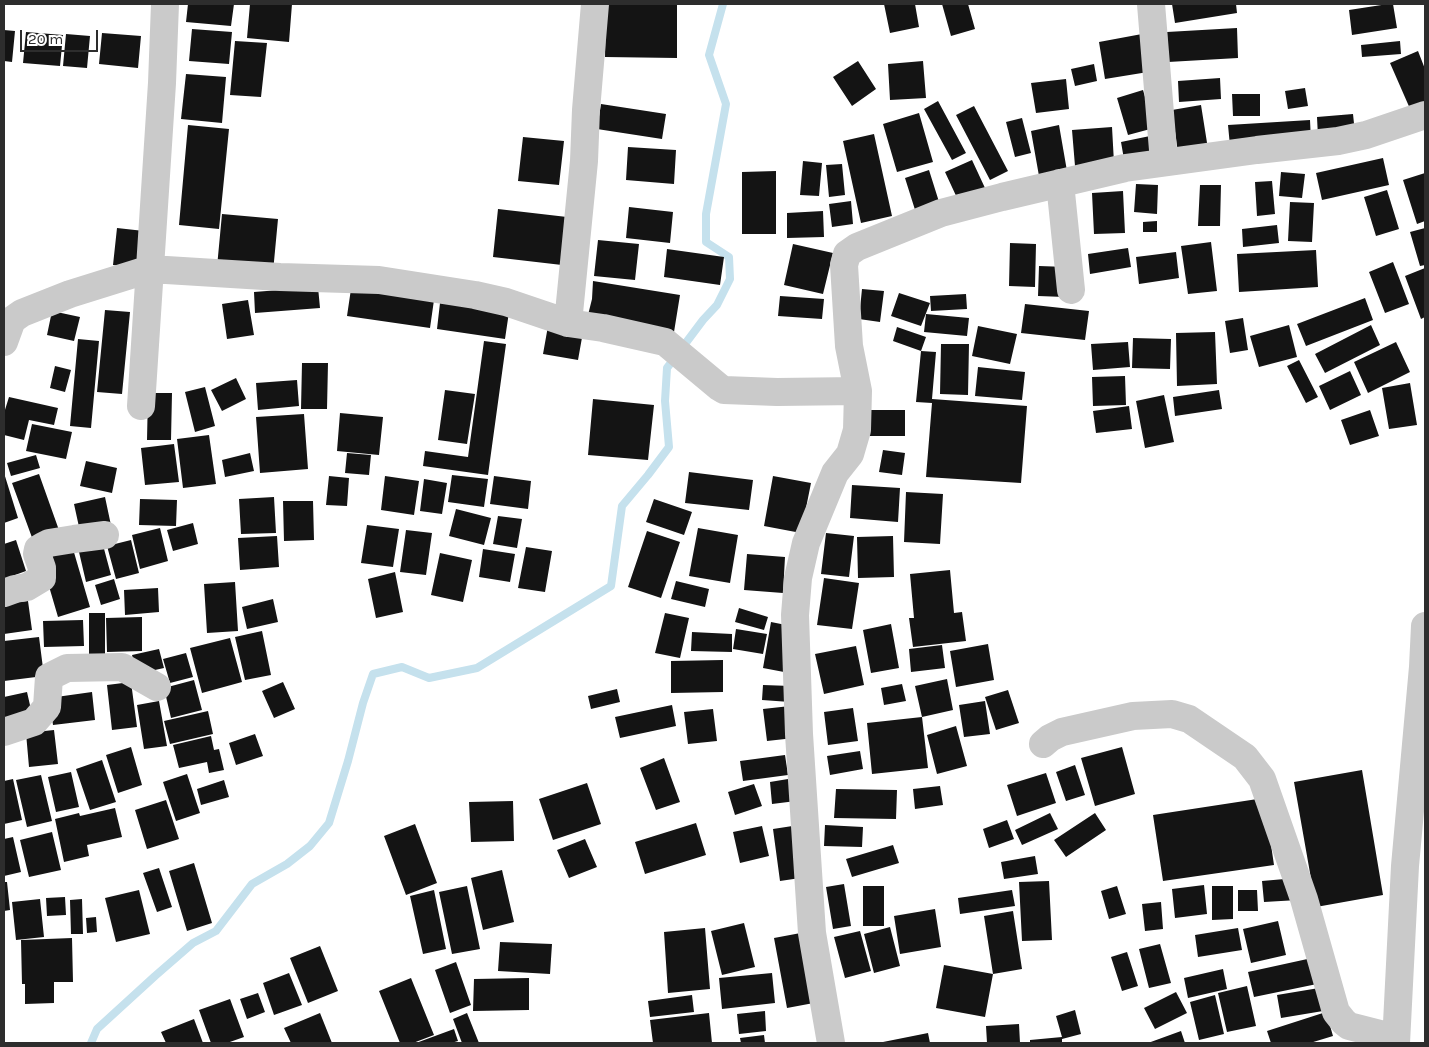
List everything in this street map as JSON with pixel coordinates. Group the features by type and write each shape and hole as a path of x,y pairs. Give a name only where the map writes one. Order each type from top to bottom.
{"street":[{"path":"141,406 162,83 165,4"},
{"path":"568,323 584,161 586,110 595,4"},
{"path":"1151,4 1164,162"},
{"path":"831,1043 812,933 799,734 795,615 798,578 806,543 835,473 850,454 857,430 858,391 849,346 844,265 846,254 857,247 941,213 1060,183 1125,168 1164,162 1338,141 1366,135 1425,115"},
{"path":"1060,183 1071,290"},
{"path":"4,342 12,320 22,313 70,294 150,269 280,277 379,280 475,295 506,302 568,323 603,328 665,342 724,390 777,392 858,391"},
{"path":"4,593 27,587 42,578 38,549 49,544 105,535"},
{"path":"1043,744 1062,732 1133,716 1172,714 1189,718 1244,756 1262,779 1304,900 1336,1012 1349,1026 1396,1041 1405,866 1425,626"},
{"path":"4,732 34,722 47,707 49,677 67,668 122,667 157,687"}],"building":[{"path":"188,4 234,4 231,26 186,22"},
{"path":"250,4 292,4 289,42 247,38"},
{"path":"606,4 677,4 677,58 605,57"},
{"path":"884,4 915,4 919,27 890,33"},
{"path":"942,4 968,4 975,29 951,36"},
{"path":"1172,4 1236,4 1237,13 1175,23"},
{"path":"1393,4 1397,28 1352,35 1349,10"},
{"path":"1237,28 1238,58 1168,62 1167,32"},
{"path":"192,29 232,32 229,64 189,61"},
{"path":"4,30 15,31 12,62 4,61"},
{"path":"26,32 63,35 60,66 23,63"},
{"path":"102,33 141,36 138,68 99,64"},
{"path":"66,34 90,36 87,68 63,66"},
{"path":"1142,34 1148,72 1105,79 1099,42"},
{"path":"235,41 267,43 261,97 230,95"},
{"path":"1400,41 1401,54 1362,57 1361,45"},
{"path":"1418,51 1425,69 1425,105 1411,111 1390,63"},
{"path":"858,61 876,89 852,106 833,77"},
{"path":"923,61 926,98 890,100 888,64"},
{"path":"1094,64 1097,81 1075,86 1071,69"},
{"path":"186,74 226,77 222,123 181,119"},
{"path":"1220,78 1221,99 1179,102 1178,81"},
{"path":"1066,79 1069,109 1036,113 1031,83"},
{"path":"1305,88 1308,106 1288,109 1285,91"},
{"path":"1143,90 1154,128 1128,135 1117,98"},
{"path":"1232,94 1260,94 1260,116 1233,116"},
{"path":"938,101 966,153 952,160 924,109"},
{"path":"601,104 666,114 662,139 597,129"},
{"path":"1201,105 1208,149 1178,153 1172,110"},
{"path":"974,106 1008,171 990,180 956,115"},
{"path":"919,113 933,162 897,172 883,124"},
{"path":"1353,114 1355,133 1318,137 1317,117"},
{"path":"1022,118 1031,153 1015,157 1006,122"},
{"path":"1310,120 1311,141 1230,146 1228,125"},
{"path":"188,125 229,129 219,229 179,225"},
{"path":"1059,125 1067,171 1039,176 1031,131"},
{"path":"1112,127 1114,163 1075,166 1072,130"},
{"path":"874,134 892,216 861,223 843,141"},
{"path":"1150,136 1155,159 1125,165 1121,142"},
{"path":"523,137 564,141 559,185 518,181"},
{"path":"628,147 676,150 674,184 626,180"},
{"path":"1383,158 1389,185 1322,200 1316,173"},
{"path":"972,160 985,188 958,200 945,172"},
{"path":"803,161 822,163 819,196 800,195"},
{"path":"842,164 845,195 829,197 826,165"},
{"path":"929,170 940,205 916,213 905,178"},
{"path":"776,171 776,234 742,234 742,172"},
{"path":"1281,172 1305,174 1302,198 1279,196"},
{"path":"1425,173 1425,221 1417,224 1403,180"},
{"path":"1272,181 1275,214 1257,216 1255,182"},
{"path":"1136,184 1158,185 1157,214 1134,212"},
{"path":"1200,185 1221,185 1220,226 1198,226"},
{"path":"1387,190 1399,229 1376,236 1364,197"},
{"path":"1123,191 1125,233 1094,234 1092,193"},
{"path":"851,201 853,224 832,227 829,204"},
{"path":"1290,202 1314,203 1312,242 1288,241"},
{"path":"629,207 673,212 670,243 626,238"},
{"path":"498,209 567,217 562,265 493,257"},
{"path":"823,211 824,237 787,238 787,213"},
{"path":"222,214 278,219 273,272 217,267"},
{"path":"1157,221 1157,232 1143,232 1143,222"},
{"path":"1277,225 1279,243 1243,247 1242,229"},
{"path":"117,228 144,231 140,268 113,265"},
{"path":"1425,228 1425,265 1420,266 1410,232"},
{"path":"598,240 639,244 635,280 594,276"},
{"path":"1211,242 1217,291 1188,294 1181,246"},
{"path":"1010,243 1036,244 1035,287 1009,286"},
{"path":"793,244 833,253 823,294 784,285"},
{"path":"1128,248 1131,267 1090,274 1088,254"},
{"path":"667,249 724,257 720,285 664,277"},
{"path":"1316,250 1318,287 1239,292 1237,254"},
{"path":"1176,252 1179,278 1139,284 1136,257"},
{"path":"1393,262 1409,304 1385,313 1369,272"},
{"path":"1039,266 1067,267 1065,297 1038,296"},
{"path":"1425,268 1425,317 1421,319 1405,276"},
{"path":"593,281 680,295 674,332 587,319 592,299"},
{"path":"318,287 320,308 255,313 254,292"},
{"path":"351,289 434,300 430,328 347,316"},
{"path":"862,289 884,291 880,322 859,319"},
{"path":"899,293 930,303 921,326 891,316"},
{"path":"966,294 967,309 931,311 930,296"},
{"path":"780,296 824,299 822,319 778,316"},
{"path":"1365,298 1373,320 1306,346 1297,324"},
{"path":"248,300 254,335 227,339 222,304"},
{"path":"440,303 509,312 505,339 437,329"},
{"path":"1025,304 1089,311 1085,340 1021,333"},
{"path":"105,310 130,312 122,394 97,392"},
{"path":"52,311 80,317 74,341 47,335"},
{"path":"926,314 969,318 967,336 924,332"},
{"path":"1243,318 1248,350 1230,353 1225,321"},
{"path":"1289,325 1297,357 1259,367 1250,336"},
{"path":"1371,325 1380,345 1325,373 1315,354"},
{"path":"548,326 583,332 578,360 543,354"},
{"path":"978,326 1017,334 1010,364 972,356"},
{"path":"897,327 926,337 921,351 893,341"},
{"path":"1215,332 1217,384 1177,386 1176,333"},
{"path":"1133,338 1171,339 1170,369 1132,368"},
{"path":"78,339 99,341 91,428 70,426"},
{"path":"484,341 506,344 488,475 423,466 425,451 468,457"},
{"path":"1128,342 1130,367 1093,370 1091,344"},
{"path":"1396,342 1410,372 1368,393 1354,362"},
{"path":"941,344 969,344 968,395 940,394"},
{"path":"921,351 936,352 932,399 1027,406 1021,483 926,477 932,403 916,402"},
{"path":"1299,360 1318,397 1306,403 1287,366"},
{"path":"302,363 328,363 327,409 301,409"},
{"path":"55,366 71,370 65,392 50,388"},
{"path":"978,367 1025,372 1022,400 975,396"},
{"path":"1350,371 1361,395 1330,410 1319,386"},
{"path":"1125,376 1126,405 1093,406 1092,377"},
{"path":"236,378 246,399 222,411 211,390"},
{"path":"297,380 299,406 258,410 256,383"},
{"path":"1410,383 1417,425 1389,429 1382,388"},
{"path":"205,387 215,426 195,432 185,392"},
{"path":"445,390 475,394 467,444 438,440"},
{"path":"1219,390 1222,409 1175,416 1173,397"},
{"path":"148,393 172,393 171,440 147,440"},
{"path":"1164,395 1174,442 1145,448 1136,401"},
{"path":"9,397 58,408 54,425 29,420 24,440 4,435 4,413"},
{"path":"593,399 654,405 648,460 588,455"},
{"path":"1129,406 1132,429 1096,433 1093,411"},
{"path":"862,410 905,410 905,436 862,436"},
{"path":"1370,410 1379,436 1350,445 1341,420"},
{"path":"340,413 383,417 379,455 337,451"},
{"path":"304,414 308,469 260,473 256,417"},
{"path":"32,424 72,432 66,459 26,451"},
{"path":"209,435 216,484 183,488 177,439"},
{"path":"174,444 179,482 145,485 141,448"},
{"path":"883,450 905,453 902,475 879,472"},
{"path":"250,453 254,471 225,477 222,460"},
{"path":"347,453 371,455 369,475 345,473"},
{"path":"36,455 40,468 11,476 7,463"},
{"path":"86,461 117,468 112,493 80,486"},
{"path":"689,472 753,480 749,510 685,503"},
{"path":"4,473 18,518 4,523"},
{"path":"39,474 60,533 34,543 12,483"},
{"path":"452,475 488,479 484,507 448,502"},
{"path":"329,476 349,478 347,506 326,505"},
{"path":"385,476 419,481 414,515 381,510"},
{"path":"494,476 531,481 528,509 490,504"},
{"path":"773,476 811,483 801,533 764,526"},
{"path":"424,479 447,483 442,514 420,511"},
{"path":"852,485 900,488 898,522 850,518"},
{"path":"906,492 943,494 940,544 904,542"},
{"path":"105,497 112,530 81,536 74,504"},
{"path":"274,497 276,533 241,534 239,499"},
{"path":"140,499 177,500 176,526 139,525"},
{"path":"654,499 692,512 684,535 646,522"},
{"path":"283,501 313,501 314,540 284,541"},
{"path":"456,509 491,518 484,545 449,536"},
{"path":"498,516 522,519 517,548 493,544"},
{"path":"193,523 198,544 173,551 167,530"},
{"path":"367,525 399,529 393,567 361,563"},
{"path":"160,528 168,561 140,569 132,535"},
{"path":"698,528 738,535 730,583 689,576"},
{"path":"406,530 432,533 426,575 400,572"},
{"path":"647,531 680,542 661,598 628,587"},
{"path":"826,533 854,536 849,577 821,574"},
{"path":"277,536 279,567 240,570 238,538"},
{"path":"893,536 894,577 858,578 857,537"},
{"path":"16,540 26,571 4,579 4,544"},
{"path":"131,540 139,573 116,579 107,546"},
{"path":"103,545 111,575 86,582 79,552"},
{"path":"526,547 552,551 545,592 518,588"},
{"path":"73,549 90,607 58,617 41,559"},
{"path":"483,549 515,554 510,582 479,577"},
{"path":"440,553 472,560 463,602 431,595"},
{"path":"747,554 785,557 783,593 744,590"},
{"path":"950,570 954,613 962,612 966,641 913,647 909,618 914,618 910,574"},
{"path":"395,572 403,612 376,618 368,579"},
{"path":"824,578 859,583 852,629 817,625"},
{"path":"114,579 120,599 101,605 95,585"},
{"path":"676,581 709,589 705,607 671,599"},
{"path":"235,582 238,631 207,633 204,584"},
{"path":"158,588 159,612 125,615 124,590"},
{"path":"273,599 278,622 247,629 242,607"},
{"path":"28,601 32,630 4,634 4,604"},
{"path":"739,608 768,617 764,630 735,622"},
{"path":"89,613 105,613 105,658 89,658"},
{"path":"665,613 689,618 680,658 655,653"},
{"path":"142,617 142,651 107,652 106,618"},
{"path":"83,620 84,646 44,647 43,621"},
{"path":"771,622 791,626 784,672 763,668"},
{"path":"891,624 899,668 871,673 863,630"},
{"path":"736,629 767,634 763,654 733,649"},
{"path":"262,631 271,675 245,680 235,637"},
{"path":"692,632 732,634 732,652 691,651"},
{"path":"39,637 44,676 4,681 4,641"},
{"path":"230,638 242,682 202,693 190,648"},
{"path":"988,644 994,680 956,687 950,651"},
{"path":"942,645 945,668 911,672 909,649"},
{"path":"856,646 864,685 824,694 815,654"},
{"path":"159,649 164,668 137,674 132,655"},
{"path":"186,653 193,677 170,683 163,659"},
{"path":"723,660 723,692 671,693 671,661"},
{"path":"947,679 953,710 922,717 915,686"},
{"path":"194,680 202,710 171,718 164,688"},
{"path":"131,682 137,727 112,730 107,685"},
{"path":"283,682 295,709 274,718 262,691"},
{"path":"902,684 906,701 884,705 881,688"},
{"path":"763,685 791,686 790,702 762,700"},
{"path":"617,689 620,702 591,709 588,696"},
{"path":"1008,690 1019,723 996,730 985,697"},
{"path":"27,692 32,714 4,721 4,697"},
{"path":"92,692 95,720 53,725 49,698"},
{"path":"159,701 167,746 144,749 137,705"},
{"path":"985,701 990,734 964,737 959,705"},
{"path":"672,705 676,726 620,738 615,717"},
{"path":"790,706 794,738 767,741 763,709"},
{"path":"853,708 858,741 828,745 824,712"},
{"path":"713,709 717,741 688,744 684,712"},
{"path":"208,711 213,734 170,744 164,721"},
{"path":"922,717 928,768 872,774 867,723"},
{"path":"956,726 967,766 937,774 927,735"},
{"path":"54,730 58,764 29,767 26,733"},
{"path":"255,734 263,756 236,765 229,743"},
{"path":"211,736 214,750 219,749 224,770 209,773 207,762 179,768 173,745"},
{"path":"131,747 142,785 118,793 106,755"},
{"path":"1122,747 1135,794 1095,806 1081,758"},
{"path":"860,751 863,769 830,775 827,756"},
{"path":"785,755 788,775 743,781 740,761"},
{"path":"664,758 680,802 656,810 640,768"},
{"path":"102,760 116,802 90,810 76,769"},
{"path":"1075,765 1085,795 1066,801 1056,772"},
{"path":"1362,770 1383,895 1316,907 1294,782"},
{"path":"71,772 79,807 56,812 48,777"},
{"path":"1046,773 1056,803 1017,816 1007,785"},
{"path":"187,774 200,813 176,821 163,782"},
{"path":"41,775 52,821 27,827 16,780"},
{"path":"794,778 796,801 772,804 770,782"},
{"path":"13,779 22,820 4,824 4,781"},
{"path":"224,780 229,797 201,805 197,789"},
{"path":"587,783 601,824 553,840 539,799"},
{"path":"754,784 762,806 735,815 728,792"},
{"path":"940,786 943,805 915,809 913,789"},
{"path":"836,789 897,790 896,819 834,818"},
{"path":"1264,798 1274,865 1163,881 1153,815"},
{"path":"166,800 179,839 147,849 135,810"},
{"path":"513,801 514,841 471,842 469,802"},
{"path":"115,808 122,837 87,845 89,856 64,862 55,819 79,813 80,816"},
{"path":"1050,813 1058,829 1022,845 1015,830"},
{"path":"1095,813 1106,830 1066,857 1054,840"},
{"path":"1007,820 1014,839 989,848 983,829"},
{"path":"696,823 706,855 645,874 635,842"},
{"path":"415,824 437,883 406,895 384,836"},
{"path":"799,825 807,877 780,881 773,829"},
{"path":"825,825 863,827 862,847 824,846"},
{"path":"762,826 769,856 740,863 733,832"},
{"path":"52,832 61,870 29,877 20,840"},
{"path":"13,837 21,872 4,876 4,839"},
{"path":"585,839 597,867 569,878 557,850"},
{"path":"893,845 899,863 852,877 846,859"},
{"path":"1035,856 1038,874 1004,879 1001,862"},
{"path":"194,863 212,923 187,931 169,871"},
{"path":"159,868 172,907 157,912 143,873"},
{"path":"502,870 514,922 483,930 471,878"},
{"path":"1296,878 1298,900 1264,902 1262,881"},
{"path":"1049,881 1052,940 1022,941 1019,882"},
{"path":"4,882 7,882 10,910 4,911"},
{"path":"844,884 851,926 833,929 826,887"},
{"path":"1204,885 1207,914 1175,918 1172,889"},
{"path":"467,886 480,949 452,954 439,892"},
{"path":"863,886 884,886 884,926 863,926"},
{"path":"1117,886 1126,914 1109,919 1101,891"},
{"path":"1212,886 1233,886 1233,919 1212,920"},
{"path":"139,890 150,934 116,942 105,898"},
{"path":"434,890 446,949 423,954 410,896"},
{"path":"1012,890 1015,906 960,914 958,898"},
{"path":"1238,890 1257,890 1258,911 1238,911"},
{"path":"65,897 66,915 47,916 46,898"},
{"path":"40,899 44,937 16,940 12,902"},
{"path":"82,899 83,934 71,934 70,900"},
{"path":"1161,902 1163,929 1145,931 1142,904"},
{"path":"935,909 941,947 900,954 894,916"},
{"path":"1013,911 1022,969 993,974 984,916"},
{"path":"96,917 97,932 87,933 86,918"},
{"path":"1278,921 1286,955 1251,963 1243,929"},
{"path":"744,923 755,967 722,975 711,931"},
{"path":"890,927 900,966 874,973 864,934"},
{"path":"705,928 710,989 668,993 664,932"},
{"path":"1238,928 1242,950 1198,957 1195,935"},
{"path":"860,931 871,971 845,978 834,937"},
{"path":"806,932 819,1002 787,1008 774,938"},
{"path":"72,938 73,982 54,982 54,1003 25,1004 25,984 22,984 21,940"},
{"path":"500,942 552,944 550,974 498,971"},
{"path":"1160,944 1171,983 1149,988 1139,949"},
{"path":"320,946 338,991 308,1003 290,958"},
{"path":"1127,952 1138,986 1122,991 1111,957"},
{"path":"1312,958 1317,984 1254,997 1248,972"},
{"path":"456,962 471,1005 450,1013 435,970"},
{"path":"944,965 993,974 985,1017 936,1008"},
{"path":"1223,969 1227,989 1188,998 1184,978"},
{"path":"289,973 302,1005 274,1015 263,983"},
{"path":"772,973 775,1003 722,1009 719,978"},
{"path":"411,978 434,1035 413,1043 400,1043 379,991"},
{"path":"529,978 529,1010 473,1011 474,979"},
{"path":"1247,986 1256,1026 1227,1032 1218,993"},
{"path":"1325,987 1329,1010 1281,1018 1277,995"},
{"path":"1176,992 1187,1013 1155,1029 1144,1008"},
{"path":"258,993 265,1012 247,1019 240,999"},
{"path":"692,995 694,1012 650,1017 648,1001"},
{"path":"1215,995 1224,1034 1199,1040 1190,1002"},
{"path":"230,999 244,1037 227,1043 211,1043 199,1010"},
{"path":"1075,1010 1081,1034 1062,1039 1062,1043 1030,1043 1030,1040 1062,1037 1056,1016"},
{"path":"765,1011 766,1031 739,1034 737,1014"},
{"path":"1326,1012 1333,1036 1310,1043 1271,1043 1267,1031"},
{"path":"320,1013 332,1043 291,1043 284,1028"},
{"path":"467,1013 479,1043 462,1043 453,1019"},
{"path":"709,1013 712,1043 653,1043 650,1020"},
{"path":"194,1019 203,1043 166,1043 161,1032"},
{"path":"1019,1024 1020,1043 987,1043 986,1026"},
{"path":"454,1029 458,1041 451,1043 416,1043"},
{"path":"1181,1031 1185,1043 1148,1043"},
{"path":"928,1033 930,1043 883,1043 883,1042"},
{"path":"764,1035 765,1043 741,1043 740,1038"}],"waterway":[{"path":"91,1043 97,1029 155,976 193,943 216,931 252,884 287,864 310,846 329,823 373,674 402,667 429,678 477,668 611,586 622,506 669,447 665,401 667,368 703,320 717,305 730,279 729,257 706,242 706,214 726,104 709,55 723,4"}]}
